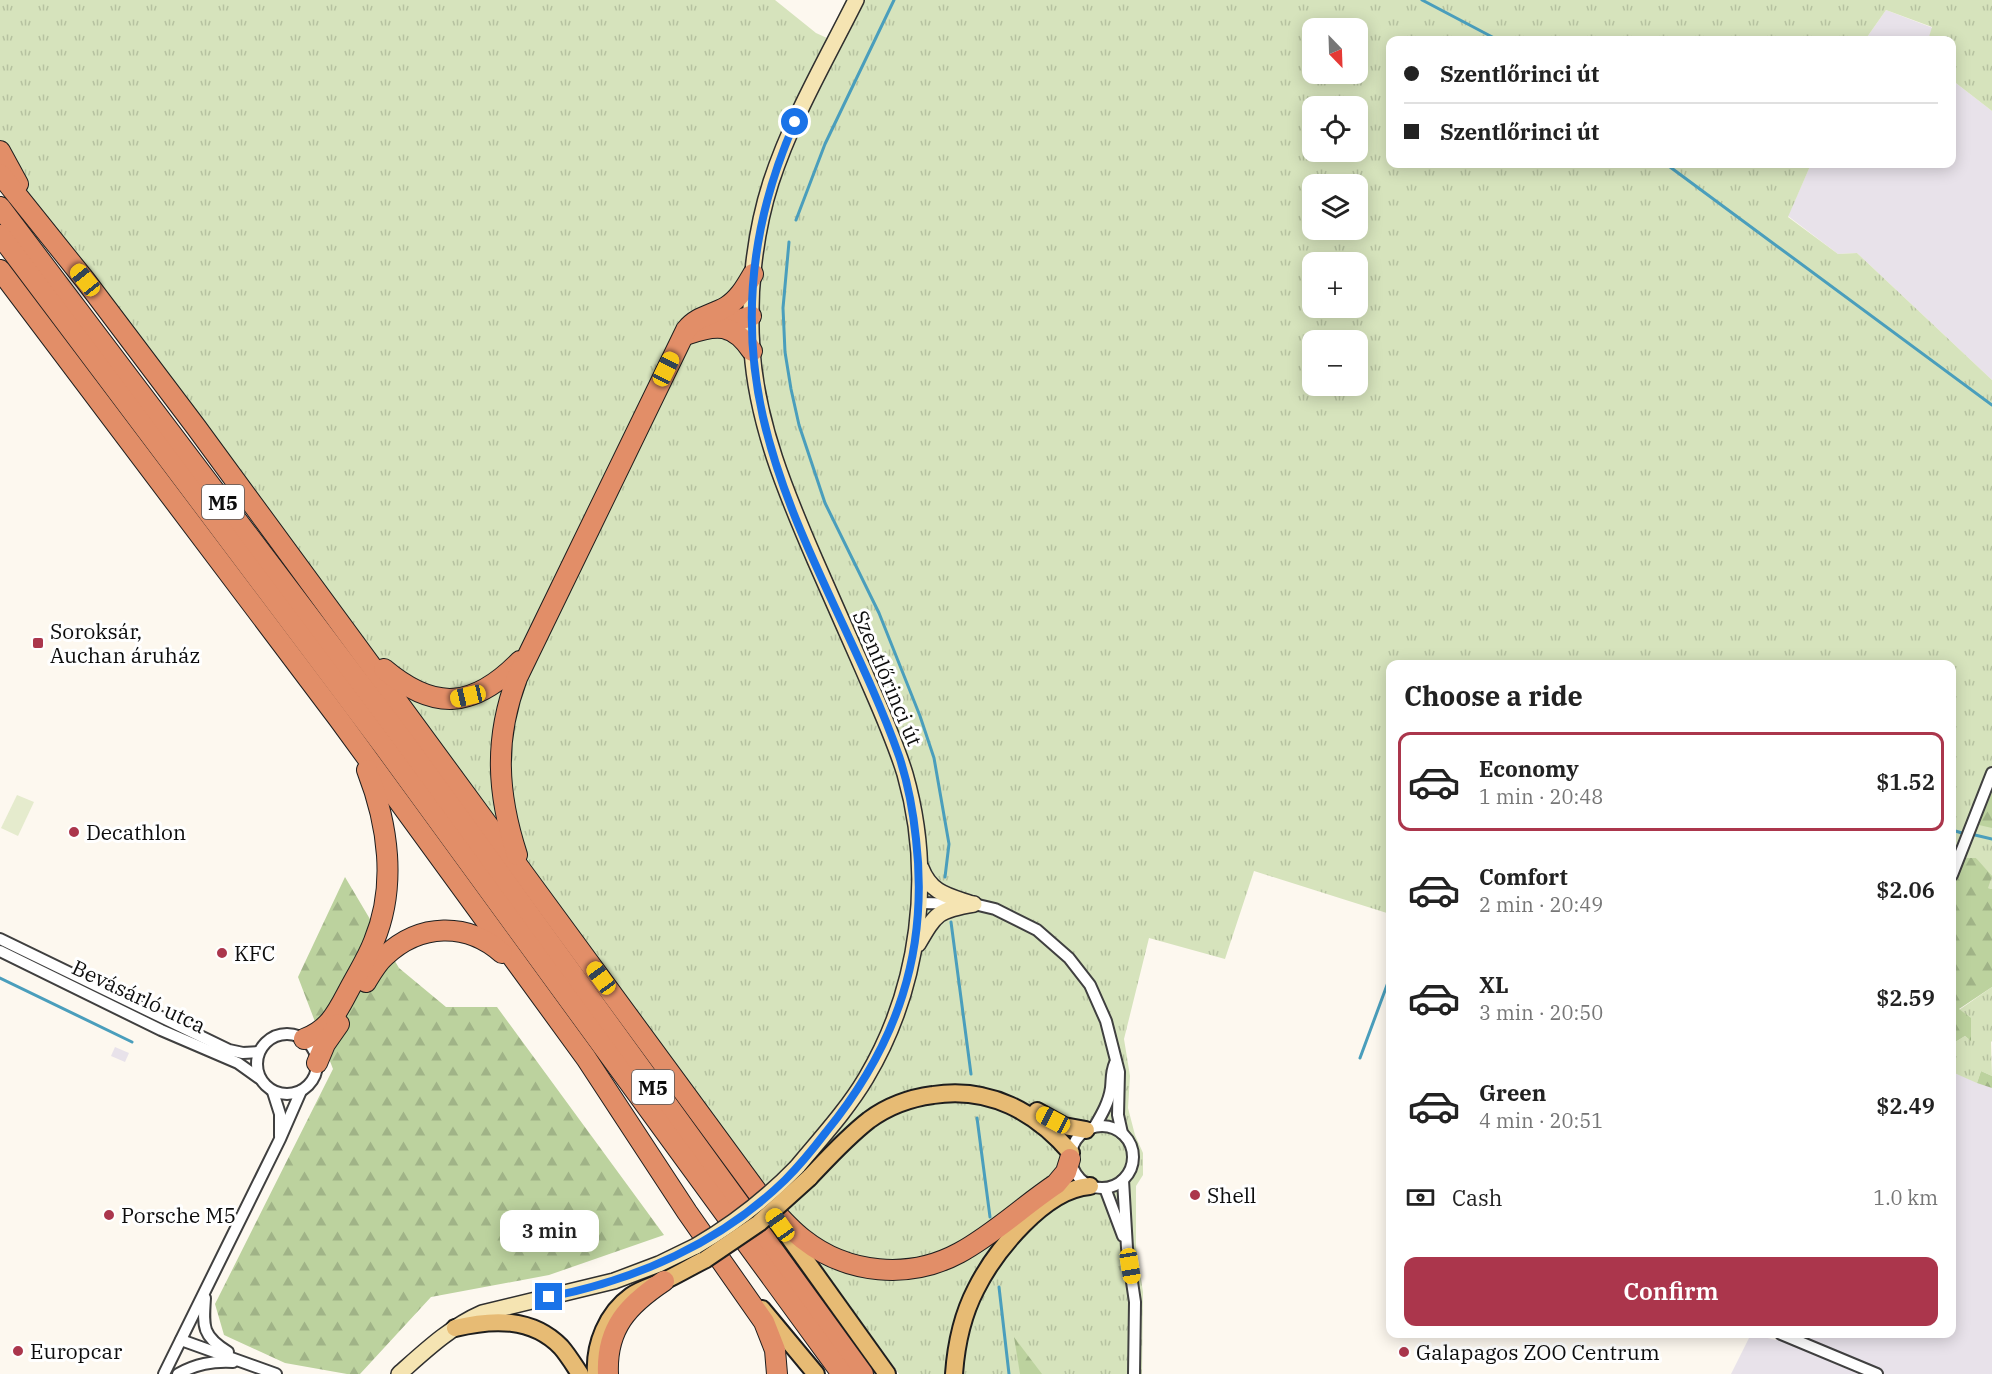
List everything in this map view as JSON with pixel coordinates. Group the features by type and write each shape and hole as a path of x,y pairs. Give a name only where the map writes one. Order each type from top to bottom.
{"highway":[{"path":"0,151 19,185 85,280"},
{"name":"M5","path":"0,174 85,280 196,427 758,1193"},
{"name":"M5","path":"0,207 400,736 863,1374"},
{"name":"M5","path":"0,235 385,748 842,1374"},
{"name":"M5","path":"0,270 338,718 586,1058 687,1212 727,1267"},
{"path":"521,869 503,802 500,755 502,729 510,694 528,652 682,336 695,321 735,300 753,274"},
{"path":"723,308 752,316"},
{"path":"682,336 696,326 711,320 742,319 752,316"},
{"path":"682,336 707,327 725,328 741,337 752,351"},
{"path":"357,644 383,669 412,690 445,699 456,699 480,692 507,674 528,652"},
{"path":"304,1039 315,1035 330,1024 361,968 380,927 386,886 386,839 379,801 367,769 338,718"},
{"path":"317,1064 325,1044 376,966 393,949 415,936 451,930 481,938 491,943 508,958 537,991"},
{"path":"758,1193 802,1238 821,1251 862,1267 903,1270 940,1262 975,1243 1056,1184 1066,1172 1070,1156"},
{"path":"727,1267 769,1331 775,1350 777,1374"},
{"path":"608,1374 611,1341 622,1319 637,1300 664,1281"}],"main road":[{"name":"Szentlőrinci út","path":"803,1173 877,1057 899,1007 915,949 919,903 919,863 911,800 900,758 879,704 787,495 763,418 752,351 753,274 765,203 781,154 795,122 856,0"},
{"path":"919,863 926,880 933,888 974,904"},
{"path":"915,949 928,926 938,915 950,909 974,904"},
{"path":"399,1374 442,1336 468,1319 495,1308 566,1294 614,1281 659,1264 701,1252 759,1223 803,1173 878,1114 907,1101 957,1092 984,1095 1014,1106 1030,1115 1046,1128 1070,1156"},
{"path":"1014,1106 1028,1107 1064,1126 1090,1128"},
{"path":"954,1374 956,1354 975,1291 1014,1235 1038,1212 1063,1194 1075,1188 1097,1187"},
{"name":"M5","path":"758,1193 887,1374"},
{"path":"596,1374 600,1340 615,1311 631,1296 646,1287 664,1281 701,1252"},
{"name":"M5","path":"727,1267 816,1374"},
{"path":"455,1328 494,1321 522,1325 547,1335 562,1348 580,1374"}],"street":[{"path":"1956,865 1992,773"},
{"path":"919,903 974,904 995,909 1028,924 1046,937 1069,958 1085,978 1102,1011 1110,1035 1119,1072 1118,1115 1122,1133 1131,1145 1133,1158 1130,1170 1123,1180 1114,1186 1097,1187 1083,1182 1075,1173 1070,1156 1075,1140 1090,1128 1103,1112 1115,1063"},
{"path":"0,939 229,1050 243,1053 259,1052"},
{"name":"Bevásárló utca","path":"0,951 161,1030 238,1063 260,1078"},
{"path":"164,1374 206,1292 301,1091 313,1080 317,1064 313,1050 304,1039 292,1034 278,1035 266,1042 259,1052 256,1067 260,1078 273,1092 287,1095 301,1091"},
{"path":"273,1092 280,1114 280,1139"},
{"path":"1090,1128 1107,1126 1122,1133"},
{"path":"1123,1180 1127,1248 1135,1302 1134,1374"},
{"path":"1097,1187 1127,1248"},
{"path":"206,1292 203,1321 205,1331 213,1343 243,1363"},
{"path":"1790,1338 1876,1374"},
{"path":"181,1340 276,1374"},
{"path":"178,1374 190,1367 214,1362 243,1363"}],"shaded area":[{"path":"1886,10 1933,28 1930,36 1868,36"},
{"path":"1956,83 1992,111 1992,380 1857,253 1838,254 1788,216 1809,168 1956,168"},
{"path":"115,1047 129,1053 125,1062 111,1056"},
{"path":"1956,1074 1992,1088 1992,1374 1731,1374 1749,1338 1776,1340 1777,1338 1956,1338"}],"green space":[{"path":"0,0 775,0 816,33 827,38 846,0 1992,0 1992,111 1956,83 1956,36 1929,36 1932,27 1886,10 1868,36 1386,36 1386,168 1809,168 1788,217 1838,254 1857,253 1992,380 1992,889 1988,888 1976,858 1956,858 1956,660 1386,660 1386,913 1254,871 1225,959 1149,938 1124,1039 1130,1076 1128,1108 1135,1135 1143,1153 1143,1175 1136,1186 1136,1247 1143,1292 1142,1374 899,1374 294,546 65,239 0,156"},
{"path":"1992,792 1992,828 1979,825"},
{"path":"17,795 34,802 18,836 1,828"},
{"path":"1956,858 1976,858 1992,876 1988,888 1992,889 1992,987 1959,1009 1971,1018 1971,1041 1965,1036 1956,1042"},
{"path":"345,877 399,968 446,1007 497,1007 664,1235 549,1275 431,1297 360,1374 347,1374 285,1363 224,1335 215,1304 333,1069 298,977"},
{"path":"1992,987 1992,1076 1981,1071 1977,1083 1956,1074 1956,1042 1965,1036 1970,1040 1959,1010"},
{"path":"1981,1071 1992,1076 1992,1088 1977,1083"},
{"path":"1014,1337 1042,1374 1020,1374"}],"waterway":[{"path":"796,220 825,144 894,0"},
{"path":"1422,0 1490,36"},
{"path":"1671,168 1992,405"},
{"path":"789,242 783,308 785,352 799,425 825,503 879,613 920,716 934,758 949,844 945,877"},
{"path":"1956,831 1962,833"},
{"path":"1975,835 1992,839"},
{"path":"951,922 971,1074"},
{"path":"0,978 132,1042"},
{"path":"1360,1058 1386,988"},
{"path":"977,1118 990,1217"},
{"path":"999,1287 1009,1374"}],"place":[{"name":"Soroksár, Auchan áruház","path":"38,643"},
{"name":"Decathlon","path":"74,832"},
{"name":"KFC","path":"222,953"},
{"name":"Shell","path":"1195,1195"},
{"name":"Porsche M5","path":"109,1215"},
{"name":"Europcar","path":"18,1351"},
{"name":"Galapagos ZOO Centrum","path":"1404,1352"}],"route":[{"path":"549,1297 614,1281 659,1264 696,1246 743,1216 784,1180 852,1099 865,1079 899,1007 915,949 919,903 919,863 913,812 905,774 879,704 787,495 768,436 755,373 752,351 752,316 753,274 758,240 770,186 795,122"}]}
